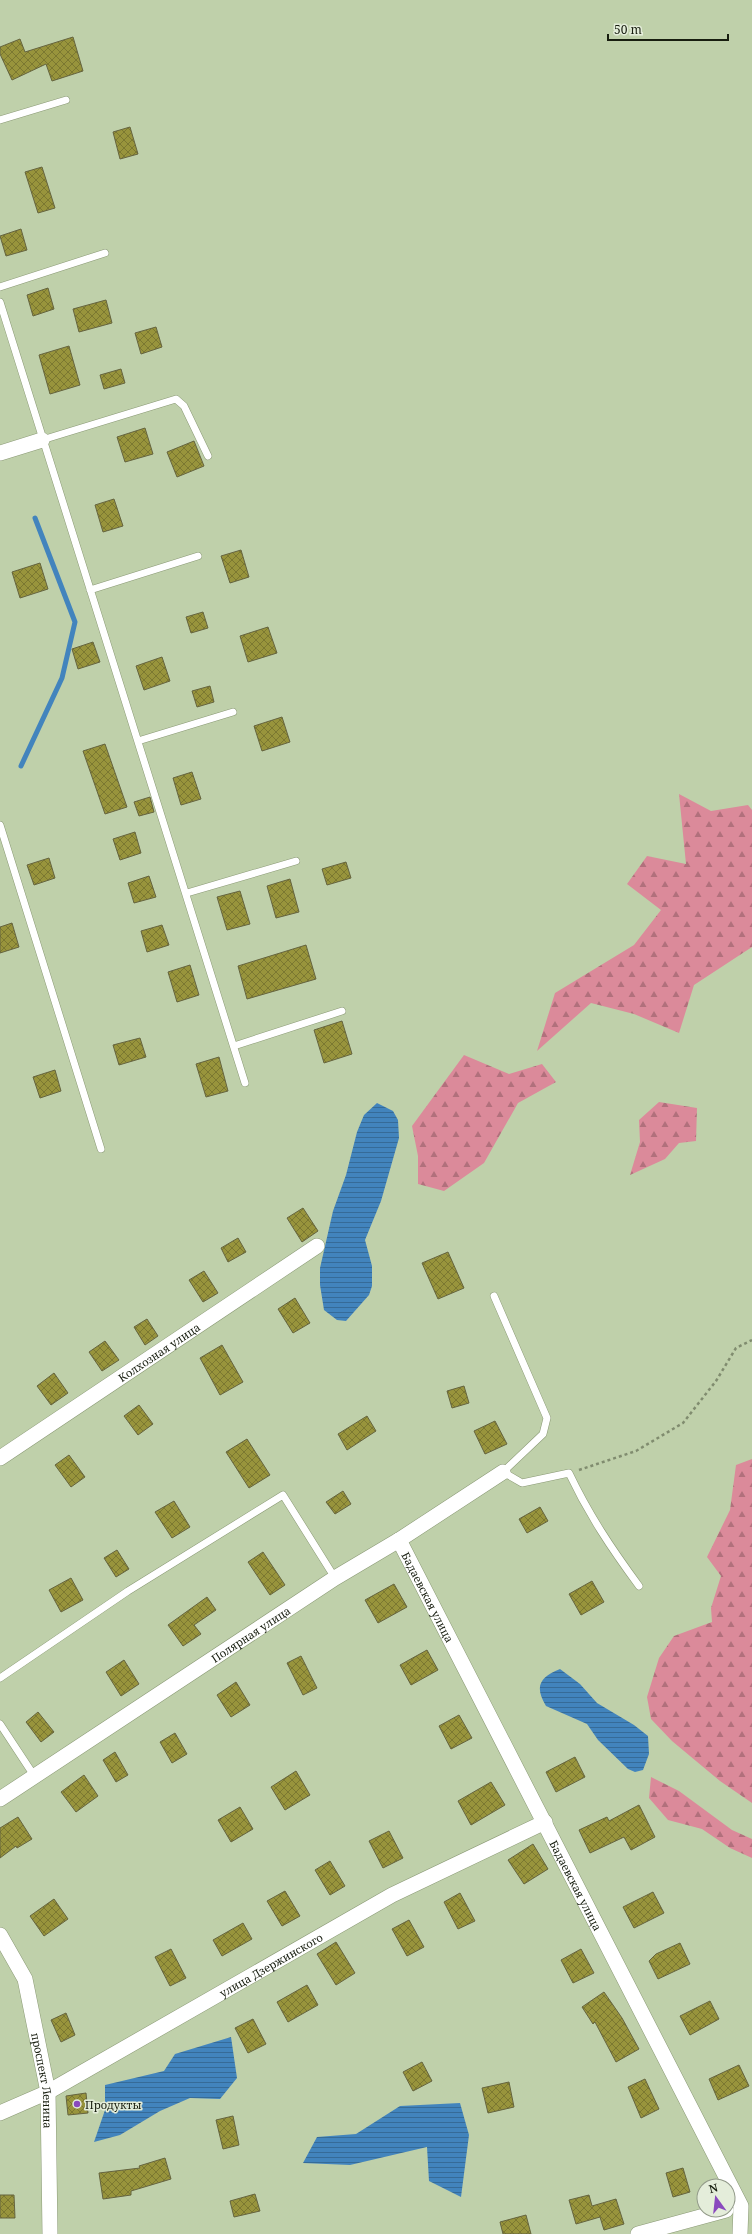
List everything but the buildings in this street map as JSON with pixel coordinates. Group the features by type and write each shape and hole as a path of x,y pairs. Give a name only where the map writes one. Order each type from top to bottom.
{"street":[{"path":"0,453 42,440"},
{"name":"Колхозная улица","path":"0,1458 317,1246"},
{"name":"Полярная улица","path":"0,1799 335,1578 399,1540 503,1472"},
{"name":"Бадаевская улица","path":"399,1540 545,1822 737,2207 740,2234"},
{"name":"улица Дзержинского","path":"0,2113 48,2092 392,1895 545,1822"},
{"name":"проспект Ленина","path":"0,1935 25,1979 48,2092 50,2234"},
{"path":"638,2234 737,2207"}],"lane":[{"path":"0,120 66,100"},
{"path":"0,287 105,253"},
{"path":"0,302 42,440 187,892 245,1082"},
{"path":"42,440 176,399 184,406 208,456"},
{"path":"90,590 198,556"},
{"path":"138,741 234,712"},
{"path":"0,825 101,1149"},
{"path":"187,892 296,861"},
{"path":"234,1046 342,1011"},
{"path":"494,1296 547,1418 543,1434 503,1472 522,1483 569,1473 586,1510 639,1586"},
{"path":"0,1678 128,1591 284,1495 335,1578"},
{"path":"0,1724 35,1777"}],"path":[{"path":"569,1473 636,1451 683,1423 716,1381 736,1348 752,1340"}],"green space":[{"path":"679,794 711,811 748,805 752,810 752,947 694,985 679,1033 634,1014 591,1003 537,1051 555,993 634,945 661,910 627,884 647,856 686,864"},
{"path":"464,1055 509,1074 542,1064 556,1082 518,1103 484,1163 444,1191 418,1184 418,1156 412,1126"},
{"path":"659,1102 697,1108 696,1141 679,1143 665,1159 630,1175 640,1142 639,1120"},
{"path":"752,1459 752,1803 720,1781 672,1741 651,1719 647,1697 659,1658 674,1636 712,1622 711,1608 721,1576 707,1557 730,1510 736,1465"},
{"path":"651,1777 679,1791 732,1830 752,1839 752,1858 730,1848 702,1829 668,1820 649,1798"}],"water":[{"path":"377,1103 393,1111 398,1120 399,1138 381,1201 365,1240 372,1266 372,1286 369,1295 346,1321 337,1320 324,1310 320,1285 320,1268 333,1211 346,1175 357,1132 364,1115"},
{"path":"560,1669 580,1684 597,1703 634,1725 648,1736 649,1754 643,1770 635,1772 628,1769 598,1740 587,1724 546,1706 540,1693 541,1683 548,1675"},
{"path":"231,2037 237,2078 220,2099 190,2098 160,2111 120,2135 94,2142 105,2110 105,2085 164,2071 175,2054"},
{"path":"460,2103 469,2135 461,2197 429,2181 427,2147 350,2165 303,2163 317,2137 356,2134 400,2106"}],"waterway":[{"path":"21,766 62,678 75,622 35,518"}],"place":[{"name":"Продукты","path":"77,2104"}]}
